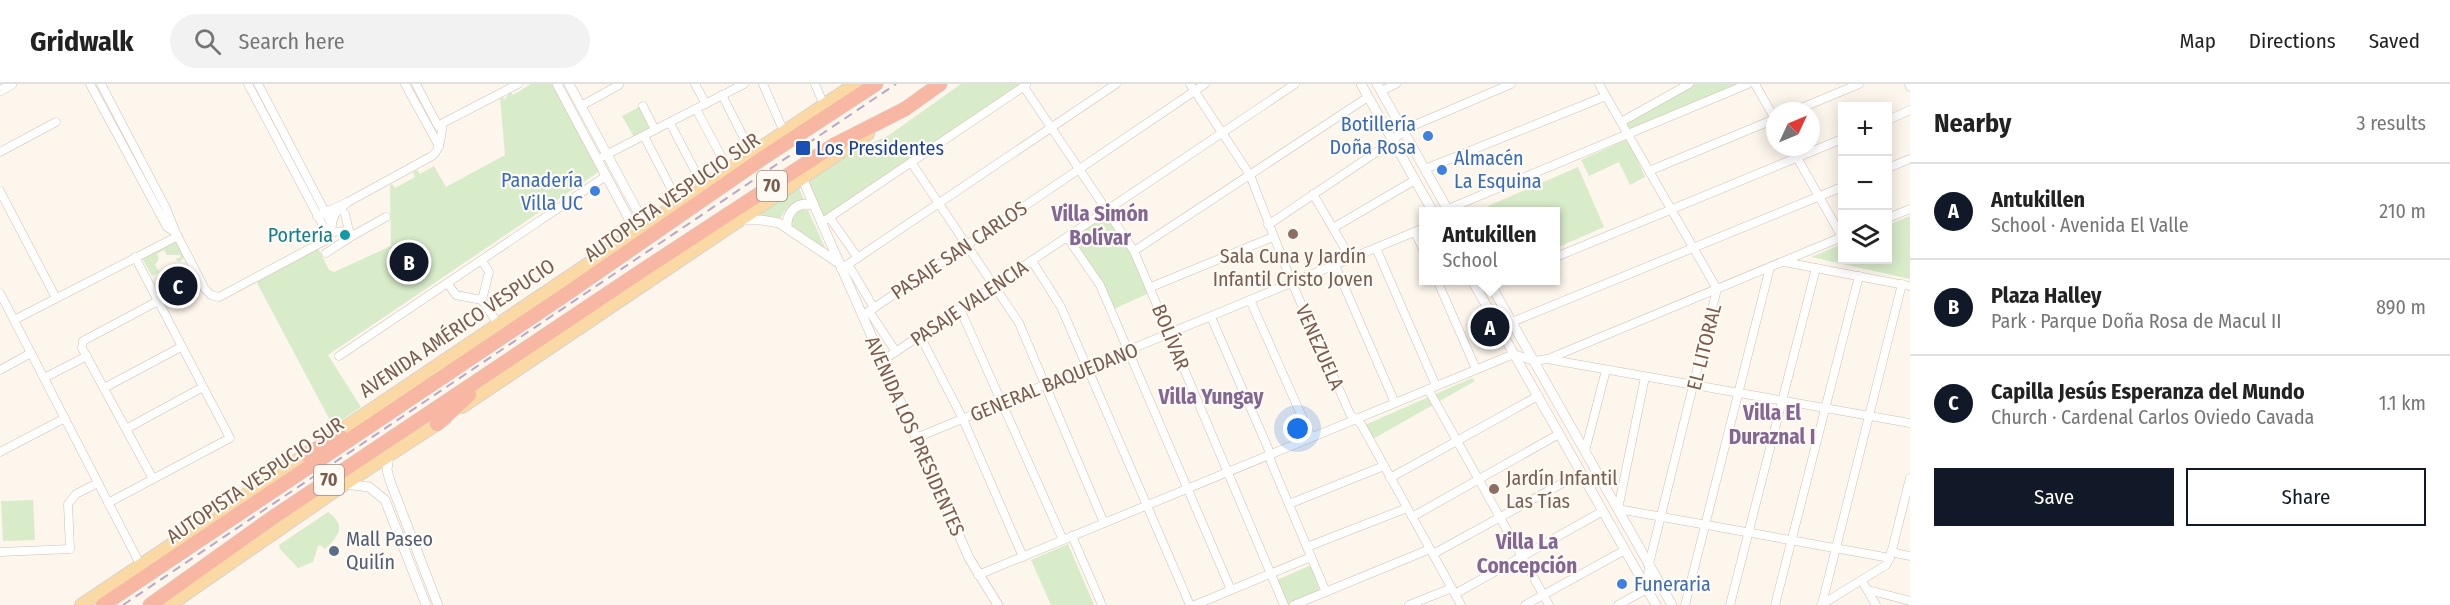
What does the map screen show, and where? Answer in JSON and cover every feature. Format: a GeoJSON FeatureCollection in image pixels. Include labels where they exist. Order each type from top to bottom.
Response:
{"type":"FeatureCollection","features":[{"type":"Feature","properties":{"kind":"highway","name":"AUTOPISTA VESPUCIO SUR"},"geometry":{"type":"LineString","coordinates":[[103,605],[876,84]]}},
{"type":"Feature","properties":{"kind":"highway","name":"70"},"geometry":{"type":"LineString","coordinates":[[905,109],[940,84]]}},
{"type":"Feature","properties":{"kind":"highway","name":"AUTOPISTA VESPUCIO SUR"},"geometry":{"type":"LineString","coordinates":[[150,605],[280,513],[834,145],[905,109]]}},
{"type":"Feature","properties":{"kind":"highway"},"geometry":{"type":"LineString","coordinates":[[437,424],[510,359]]}},
{"type":"Feature","properties":{"kind":"highway"},"geometry":{"type":"LineString","coordinates":[[305,454],[383,416]]}},
{"type":"Feature","properties":{"kind":"main road","name":"AVENIDA AMÉRICO VESPUCIO"},"geometry":{"type":"LineString","coordinates":[[81,605],[855,84]]}},
{"type":"Feature","properties":{"kind":"main road"},"geometry":{"type":"LineString","coordinates":[[170,605],[389,454],[584,326],[905,109]]}},
{"type":"Feature","properties":{"kind":"street"},"geometry":{"type":"LineString","coordinates":[[0,91],[12,84]]}},
{"type":"Feature","properties":{"kind":"street"},"geometry":{"type":"LineString","coordinates":[[90,84],[167,227],[177,235]]}},
{"type":"Feature","properties":{"kind":"street"},"geometry":{"type":"LineString","coordinates":[[101,84],[166,208],[177,235],[205,289],[211,295],[219,297],[330,232],[351,233]]}},
{"type":"Feature","properties":{"kind":"street"},"geometry":{"type":"LineString","coordinates":[[248,84],[330,232]]}},
{"type":"Feature","properties":{"kind":"street"},"geometry":{"type":"LineString","coordinates":[[258,84],[330,232]]}},
{"type":"Feature","properties":{"kind":"street"},"geometry":{"type":"LineString","coordinates":[[405,84],[439,146]]}},
{"type":"Feature","properties":{"kind":"street"},"geometry":{"type":"LineString","coordinates":[[322,214],[436,153],[439,146],[440,124],[416,84]]}},
{"type":"Feature","properties":{"kind":"street"},"geometry":{"type":"LineString","coordinates":[[430,131],[518,84]]}},
{"type":"Feature","properties":{"kind":"street"},"geometry":{"type":"LineString","coordinates":[[557,84],[606,176],[640,228]]}},
{"type":"Feature","properties":{"kind":"street"},"geometry":{"type":"LineString","coordinates":[[569,84],[607,155],[640,228]]}},
{"type":"Feature","properties":{"kind":"street"},"geometry":{"type":"LineString","coordinates":[[612,84],[620,84]]}},
{"type":"Feature","properties":{"kind":"street"},"geometry":{"type":"LineString","coordinates":[[580,106],[620,84]]}},
{"type":"Feature","properties":{"kind":"street"},"geometry":{"type":"LineString","coordinates":[[695,84],[706,104]]}},
{"type":"Feature","properties":{"kind":"street"},"geometry":{"type":"LineString","coordinates":[[597,160],[744,84]]}},
{"type":"Feature","properties":{"kind":"street"},"geometry":{"type":"LineString","coordinates":[[763,84],[784,132]]}},
{"type":"Feature","properties":{"kind":"street"},"geometry":{"type":"LineString","coordinates":[[814,84],[824,105]]}},
{"type":"Feature","properties":{"kind":"street"},"geometry":{"type":"LineString","coordinates":[[843,266],[1116,84]]}},
{"type":"Feature","properties":{"kind":"street","name":"PASAJE SAN CARLOS"},"geometry":{"type":"LineString","coordinates":[[868,312],[1079,169],[1192,87],[1205,84]]}},
{"type":"Feature","properties":{"kind":"street","name":"PASAJE VALENCIA"},"geometry":{"type":"LineString","coordinates":[[882,361],[1295,84]]}},
{"type":"Feature","properties":{"kind":"street"},"geometry":{"type":"LineString","coordinates":[[1361,84],[1430,207]]}},
{"type":"Feature","properties":{"kind":"street"},"geometry":{"type":"LineString","coordinates":[[1396,84],[1379,87],[1446,207]]}},
{"type":"Feature","properties":{"kind":"street"},"geometry":{"type":"LineString","coordinates":[[1268,225],[1393,141],[1403,130],[1511,84]]}},
{"type":"Feature","properties":{"kind":"street","name":"EL LITORAL"},"geometry":{"type":"LineString","coordinates":[[1599,84],[1717,289],[1649,564],[1647,589]]}},
{"type":"Feature","properties":{"kind":"street"},"geometry":{"type":"LineString","coordinates":[[1621,122],[1689,84]]}},
{"type":"Feature","properties":{"kind":"street"},"geometry":{"type":"LineString","coordinates":[[1455,207],[1748,84]]}},
{"type":"Feature","properties":{"kind":"street"},"geometry":{"type":"LineString","coordinates":[[1755,84],[1766,103]]}},
{"type":"Feature","properties":{"kind":"street"},"geometry":{"type":"LineString","coordinates":[[1816,102],[1859,84]]}},
{"type":"Feature","properties":{"kind":"street"},"geometry":{"type":"LineString","coordinates":[[858,258],[826,221],[1026,85]]}},
{"type":"Feature","properties":{"kind":"street","name":"BOLÍVAR"},"geometry":{"type":"LineString","coordinates":[[1026,85],[1051,128],[1134,251],[1284,605]]}},
{"type":"Feature","properties":{"kind":"street","name":"VENEZUELA"},"geometry":{"type":"LineString","coordinates":[[1192,87],[1250,175],[1292,283],[1350,414],[1360,424],[1461,605]]}},
{"type":"Feature","properties":{"kind":"street"},"geometry":{"type":"LineString","coordinates":[[722,95],[752,154]]}},
{"type":"Feature","properties":{"kind":"street"},"geometry":{"type":"LineString","coordinates":[[1425,170],[1606,96]]}},
{"type":"Feature","properties":{"kind":"street"},"geometry":{"type":"LineString","coordinates":[[1134,251],[1368,97]]}},
{"type":"Feature","properties":{"kind":"street"},"geometry":{"type":"LineString","coordinates":[[643,106],[655,130]]}},
{"type":"Feature","properties":{"kind":"street"},"geometry":{"type":"LineString","coordinates":[[696,109],[728,169]]}},
{"type":"Feature","properties":{"kind":"street"},"geometry":{"type":"LineString","coordinates":[[1892,118],[1910,110]]}},
{"type":"Feature","properties":{"kind":"street"},"geometry":{"type":"LineString","coordinates":[[0,152],[56,122]]}},
{"type":"Feature","properties":{"kind":"street"},"geometry":{"type":"LineString","coordinates":[[670,123],[703,186]]}},
{"type":"Feature","properties":{"kind":"street"},"geometry":{"type":"LineString","coordinates":[[1649,171],[1766,123]]}},
{"type":"Feature","properties":{"kind":"street"},"geometry":{"type":"LineString","coordinates":[[644,136],[678,202]]}},
{"type":"Feature","properties":{"kind":"street"},"geometry":{"type":"LineString","coordinates":[[1560,255],[1838,141]]}},
{"type":"Feature","properties":{"kind":"street"},"geometry":{"type":"LineString","coordinates":[[1797,158],[1838,230]]}},
{"type":"Feature","properties":{"kind":"street"},"geometry":{"type":"LineString","coordinates":[[1892,166],[1910,159]]}},
{"type":"Feature","properties":{"kind":"street"},"geometry":{"type":"LineString","coordinates":[[911,162],[1018,322],[1104,523]]}},
{"type":"Feature","properties":{"kind":"street"},"geometry":{"type":"LineString","coordinates":[[339,356],[606,176]]}},
{"type":"Feature","properties":{"kind":"street","name":"AVENIDA LOS PRESIDENTES"},"geometry":{"type":"LineString","coordinates":[[802,178],[813,205],[826,221],[843,266],[868,312],[882,361],[978,575],[998,605]]}},
{"type":"Feature","properties":{"kind":"street"},"geometry":{"type":"LineString","coordinates":[[1333,228],[1415,180]]}},
{"type":"Feature","properties":{"kind":"street"},"geometry":{"type":"LineString","coordinates":[[1512,322],[1838,189]]}},
{"type":"Feature","properties":{"kind":"street"},"geometry":{"type":"LineString","coordinates":[[0,191],[56,298]]}},
{"type":"Feature","properties":{"kind":"street"},"geometry":{"type":"LineString","coordinates":[[1313,195],[1350,259]]}},
{"type":"Feature","properties":{"kind":"street"},"geometry":{"type":"LineString","coordinates":[[330,232],[339,209],[348,202]]}},
{"type":"Feature","properties":{"kind":"street"},"geometry":{"type":"LineString","coordinates":[[787,228],[788,217],[795,207],[813,205]]}},
{"type":"Feature","properties":{"kind":"street"},"geometry":{"type":"LineString","coordinates":[[1892,216],[1910,209]]}},
{"type":"Feature","properties":{"kind":"street"},"geometry":{"type":"LineString","coordinates":[[345,214],[351,233]]}},
{"type":"Feature","properties":{"kind":"street"},"geometry":{"type":"LineString","coordinates":[[326,253],[351,233],[386,217]]}},
{"type":"Feature","properties":{"kind":"street"},"geometry":{"type":"LineString","coordinates":[[738,221],[772,221],[787,228],[843,266],[868,312],[896,352]]}},
{"type":"Feature","properties":{"kind":"street","name":"GENERAL BAQUEDANO"},"geometry":{"type":"LineString","coordinates":[[916,438],[1419,230]]}},
{"type":"Feature","properties":{"kind":"street"},"geometry":{"type":"LineString","coordinates":[[1415,232],[1419,240]]}},
{"type":"Feature","properties":{"kind":"street"},"geometry":{"type":"LineString","coordinates":[[14,320],[177,235]]}},
{"type":"Feature","properties":{"kind":"street"},"geometry":{"type":"LineString","coordinates":[[1067,237],[1100,285],[1231,590]]}},
{"type":"Feature","properties":{"kind":"street"},"geometry":{"type":"LineString","coordinates":[[1151,287],[1273,237]]}},
{"type":"Feature","properties":{"kind":"street"},"geometry":{"type":"LineString","coordinates":[[978,575],[1514,354],[1534,361],[1547,359],[1838,239]]}},
{"type":"Feature","properties":{"kind":"street"},"geometry":{"type":"LineString","coordinates":[[1376,248],[1432,388],[1457,441],[1549,605]]}},
{"type":"Feature","properties":{"kind":"street"},"geometry":{"type":"LineString","coordinates":[[108,502],[230,438],[135,257]]}},
{"type":"Feature","properties":{"kind":"street"},"geometry":{"type":"LineString","coordinates":[[482,261],[489,272],[482,300]]}},
{"type":"Feature","properties":{"kind":"street"},"geometry":{"type":"LineString","coordinates":[[1032,261],[1058,300],[1190,605]]}},
{"type":"Feature","properties":{"kind":"street"},"geometry":{"type":"LineString","coordinates":[[1782,262],[1906,285],[1869,416],[1821,605]]}},
{"type":"Feature","properties":{"kind":"street"},"geometry":{"type":"LineString","coordinates":[[1335,265],[1395,403]]}},
{"type":"Feature","properties":{"kind":"street"},"geometry":{"type":"LineString","coordinates":[[1685,605],[1770,267]]}},
{"type":"Feature","properties":{"kind":"street"},"geometry":{"type":"LineString","coordinates":[[1730,605],[1816,268]]}},
{"type":"Feature","properties":{"kind":"street"},"geometry":{"type":"LineString","coordinates":[[1775,605],[1859,276]]}},
{"type":"Feature","properties":{"kind":"street"},"geometry":{"type":"LineString","coordinates":[[447,284],[456,295],[482,300],[498,324]]}},
{"type":"Feature","properties":{"kind":"street"},"geometry":{"type":"LineString","coordinates":[[1439,285],[1476,369]]}},
{"type":"Feature","properties":{"kind":"street"},"geometry":{"type":"LineString","coordinates":[[1475,285],[1656,605]]}},
{"type":"Feature","properties":{"kind":"street"},"geometry":{"type":"LineString","coordinates":[[1494,285],[1512,322],[1672,605]]}},
{"type":"Feature","properties":{"kind":"street"},"geometry":{"type":"LineString","coordinates":[[0,293],[141,566]]}},
{"type":"Feature","properties":{"kind":"street"},"geometry":{"type":"LineString","coordinates":[[1250,300],[1311,437]]}},
{"type":"Feature","properties":{"kind":"street"},"geometry":{"type":"LineString","coordinates":[[153,479],[82,348],[83,341],[158,301]]}},
{"type":"Feature","properties":{"kind":"street"},"geometry":{"type":"LineString","coordinates":[[960,309],[1063,540]]}},
{"type":"Feature","properties":{"kind":"street"},"geometry":{"type":"LineString","coordinates":[[1210,317],[1326,592]]}},
{"type":"Feature","properties":{"kind":"street"},"geometry":{"type":"LineString","coordinates":[[920,336],[963,419],[1023,557]]}},
{"type":"Feature","properties":{"kind":"street"},"geometry":{"type":"LineString","coordinates":[[104,388],[181,347]]}},
{"type":"Feature","properties":{"kind":"street"},"geometry":{"type":"LineString","coordinates":[[0,369],[31,353]]}},
{"type":"Feature","properties":{"kind":"street"},"geometry":{"type":"LineString","coordinates":[[44,378],[87,356]]}},
{"type":"Feature","properties":{"kind":"street"},"geometry":{"type":"LineString","coordinates":[[1547,359],[1910,423]]}},
{"type":"Feature","properties":{"kind":"street"},"geometry":{"type":"LineString","coordinates":[[1585,451],[1606,370]]}},
{"type":"Feature","properties":{"kind":"street"},"geometry":{"type":"LineString","coordinates":[[1618,509],[1646,376]]}},
{"type":"Feature","properties":{"kind":"street"},"geometry":{"type":"LineString","coordinates":[[126,429],[203,387]]}},
{"type":"Feature","properties":{"kind":"street"},"geometry":{"type":"LineString","coordinates":[[1390,478],[1538,396]]}},
{"type":"Feature","properties":{"kind":"street"},"geometry":{"type":"LineString","coordinates":[[0,452],[65,418]]}},
{"type":"Feature","properties":{"kind":"street"},"geometry":{"type":"LineString","coordinates":[[1412,517],[1559,434]]}},
{"type":"Feature","properties":{"kind":"street"},"geometry":{"type":"LineString","coordinates":[[389,454],[388,475],[438,605]]}},
{"type":"Feature","properties":{"kind":"street"},"geometry":{"type":"LineString","coordinates":[[1289,504],[1384,466]]}},
{"type":"Feature","properties":{"kind":"street"},"geometry":{"type":"LineString","coordinates":[[1294,605],[1432,552],[1500,518],[1581,473]]}},
{"type":"Feature","properties":{"kind":"street"},"geometry":{"type":"LineString","coordinates":[[1821,605],[1882,568],[1890,555],[1906,510],[1910,478]]}},
{"type":"Feature","properties":{"kind":"street"},"geometry":{"type":"LineString","coordinates":[[0,552],[70,549],[68,504],[76,494],[98,483]]}},
{"type":"Feature","properties":{"kind":"street"},"geometry":{"type":"LineString","coordinates":[[345,484],[363,485],[373,489],[385,500],[426,605]]}},
{"type":"Feature","properties":{"kind":"street"},"geometry":{"type":"LineString","coordinates":[[1307,547],[1407,508]]}},
{"type":"Feature","properties":{"kind":"street"},"geometry":{"type":"LineString","coordinates":[[1414,604],[1454,591],[1618,509],[1836,547],[1910,556]]}},
{"type":"Feature","properties":{"kind":"street"},"geometry":{"type":"LineString","coordinates":[[391,515],[395,512],[403,512]]}},
{"type":"Feature","properties":{"kind":"street"},"geometry":{"type":"LineString","coordinates":[[1072,536],[1102,605]]}},
{"type":"Feature","properties":{"kind":"street"},"geometry":{"type":"LineString","coordinates":[[1525,605],[1624,550]]}},
{"type":"Feature","properties":{"kind":"street"},"geometry":{"type":"LineString","coordinates":[[1195,605],[1311,557]]}},
{"type":"Feature","properties":{"kind":"street"},"geometry":{"type":"LineString","coordinates":[[1862,581],[1876,605]]}},
{"type":"Feature","properties":{"kind":"street"},"geometry":{"type":"LineString","coordinates":[[420,591],[425,592],[431,586]]}},
{"type":"Feature","properties":{"kind":"street"},"geometry":{"type":"LineString","coordinates":[[1618,605],[1647,589]]}},
{"type":"Feature","properties":{"kind":"street"},"geometry":{"type":"LineString","coordinates":[[1868,590],[1910,601]]}},
{"type":"Feature","properties":{"kind":"green space"},"geometry":{"type":"Polygon","coordinates":[[[531,84],[553,84],[600,171],[328,355],[361,407],[333,426],[256,281],[318,248],[329,270],[334,272],[391,246],[390,185],[392,184],[395,188],[415,177],[413,172],[417,170],[420,174],[434,166],[446,187],[505,155],[500,97],[505,99],[510,92],[513,95],[531,84]]]}},
{"type":"Feature","properties":{"kind":"green space"},"geometry":{"type":"Polygon","coordinates":[[[961,84],[1023,84],[824,219],[809,182],[837,159],[889,135],[961,84]]]}},
{"type":"Feature","properties":{"kind":"green space"},"geometry":{"type":"Polygon","coordinates":[[[1695,84],[1740,84],[1630,131],[1626,124],[1695,84]]]}},
{"type":"Feature","properties":{"kind":"green space"},"geometry":{"type":"Polygon","coordinates":[[[639,107],[650,128],[634,137],[622,116],[639,107]]]}},
{"type":"Feature","properties":{"kind":"green space"},"geometry":{"type":"Polygon","coordinates":[[[1628,139],[1645,177],[1630,185],[1619,162],[1589,176],[1581,160],[1628,139]]]}},
{"type":"Feature","properties":{"kind":"green space"},"geometry":{"type":"Polygon","coordinates":[[[1578,167],[1604,227],[1560,246],[1560,207],[1488,206],[1578,167]]]}},
{"type":"Feature","properties":{"kind":"green space"},"geometry":{"type":"Polygon","coordinates":[[[798,185],[804,201],[789,207],[780,221],[750,218],[798,185]]]}},
{"type":"Feature","properties":{"kind":"green space"},"geometry":{"type":"Polygon","coordinates":[[[808,210],[827,252],[793,229],[791,222],[796,213],[808,210]]]}},
{"type":"Feature","properties":{"kind":"green space"},"geometry":{"type":"Polygon","coordinates":[[[1105,215],[1133,255],[1149,293],[1112,310],[1070,239],[1105,215]]]}},
{"type":"Feature","properties":{"kind":"green space"},"geometry":{"type":"Polygon","coordinates":[[[1910,216],[1910,279],[1842,264],[1892,264],[1892,223],[1910,216]]]}},
{"type":"Feature","properties":{"kind":"green space"},"geometry":{"type":"Polygon","coordinates":[[[176,240],[185,258],[178,262],[176,258],[180,258],[180,255],[167,255],[164,250],[157,254],[159,259],[155,265],[159,272],[152,276],[142,258],[176,240]]]}},
{"type":"Feature","properties":{"kind":"green space"},"geometry":{"type":"Polygon","coordinates":[[[1838,246],[1838,263],[1811,257],[1838,246]]]}},
{"type":"Feature","properties":{"kind":"green space"},"geometry":{"type":"Polygon","coordinates":[[[1472,378],[1475,381],[1373,439],[1365,425],[1472,378]]]}},
{"type":"Feature","properties":{"kind":"green space"},"geometry":{"type":"Polygon","coordinates":[[[33,500],[35,540],[3,541],[1,501],[33,500]]]}},
{"type":"Feature","properties":{"kind":"green space"},"geometry":{"type":"Polygon","coordinates":[[[328,512],[338,522],[337,535],[325,549],[318,546],[313,562],[298,568],[279,545],[328,512]]]}},
{"type":"Feature","properties":{"kind":"green space"},"geometry":{"type":"Polygon","coordinates":[[[1068,544],[1094,605],[1051,605],[1031,560],[1068,544]]]}},
{"type":"Feature","properties":{"kind":"green space"},"geometry":{"type":"Polygon","coordinates":[[[1311,565],[1320,591],[1288,605],[1277,580],[1311,565]]]}},
{"type":"Feature","properties":{"kind":"railway"},"geometry":{"type":"LineString","coordinates":[[123,605],[896,84]]}},
{"type":"Feature","properties":{"kind":"place","name":"Botillería Doña Rosa"},"geometry":{"type":"Point","coordinates":[1428,136]}},
{"type":"Feature","properties":{"kind":"place","name":"Los Presidentes"},"geometry":{"type":"Point","coordinates":[803,148]}},
{"type":"Feature","properties":{"kind":"place","name":"Almacén La Esquina"},"geometry":{"type":"Point","coordinates":[1442,170]}},
{"type":"Feature","properties":{"kind":"place","name":"Panadería Villa UC"},"geometry":{"type":"Point","coordinates":[595,191]}},
{"type":"Feature","properties":{"kind":"place","name":"Sala Cuna y Jardín Infantil Cristo Joven"},"geometry":{"type":"Point","coordinates":[1293,234]}},
{"type":"Feature","properties":{"kind":"place","name":"Portería"},"geometry":{"type":"Point","coordinates":[345,235]}},
{"type":"Feature","properties":{"kind":"place","name":"Plaza Halley"},"geometry":{"type":"Point","coordinates":[409,262]}},
{"type":"Feature","properties":{"kind":"place","name":"Capilla Jesús Esperanza del Mundo"},"geometry":{"type":"Point","coordinates":[178,286]}},
{"type":"Feature","properties":{"kind":"place","name":"Antukillen"},"geometry":{"type":"Point","coordinates":[1490,327]}},
{"type":"Feature","properties":{"kind":"place","name":"Jardín Infantil Las Tías"},"geometry":{"type":"Point","coordinates":[1494,489]}},
{"type":"Feature","properties":{"kind":"place","name":"Mall Paseo Quilín"},"geometry":{"type":"Point","coordinates":[334,551]}},
{"type":"Feature","properties":{"kind":"place","name":"Funeraria"},"geometry":{"type":"Point","coordinates":[1622,584]}},
{"type":"Feature","properties":{"kind":"district","name":"Villa Simón Bolívar"},"geometry":{"type":"Point","coordinates":[1100,226]}},
{"type":"Feature","properties":{"kind":"district","name":"Villa Yungay"},"geometry":{"type":"Point","coordinates":[1211,397]}},
{"type":"Feature","properties":{"kind":"district","name":"Villa El Duraznal I"},"geometry":{"type":"Point","coordinates":[1772,425]}},
{"type":"Feature","properties":{"kind":"district","name":"Villa La Concepción"},"geometry":{"type":"Point","coordinates":[1527,554]}}]}
